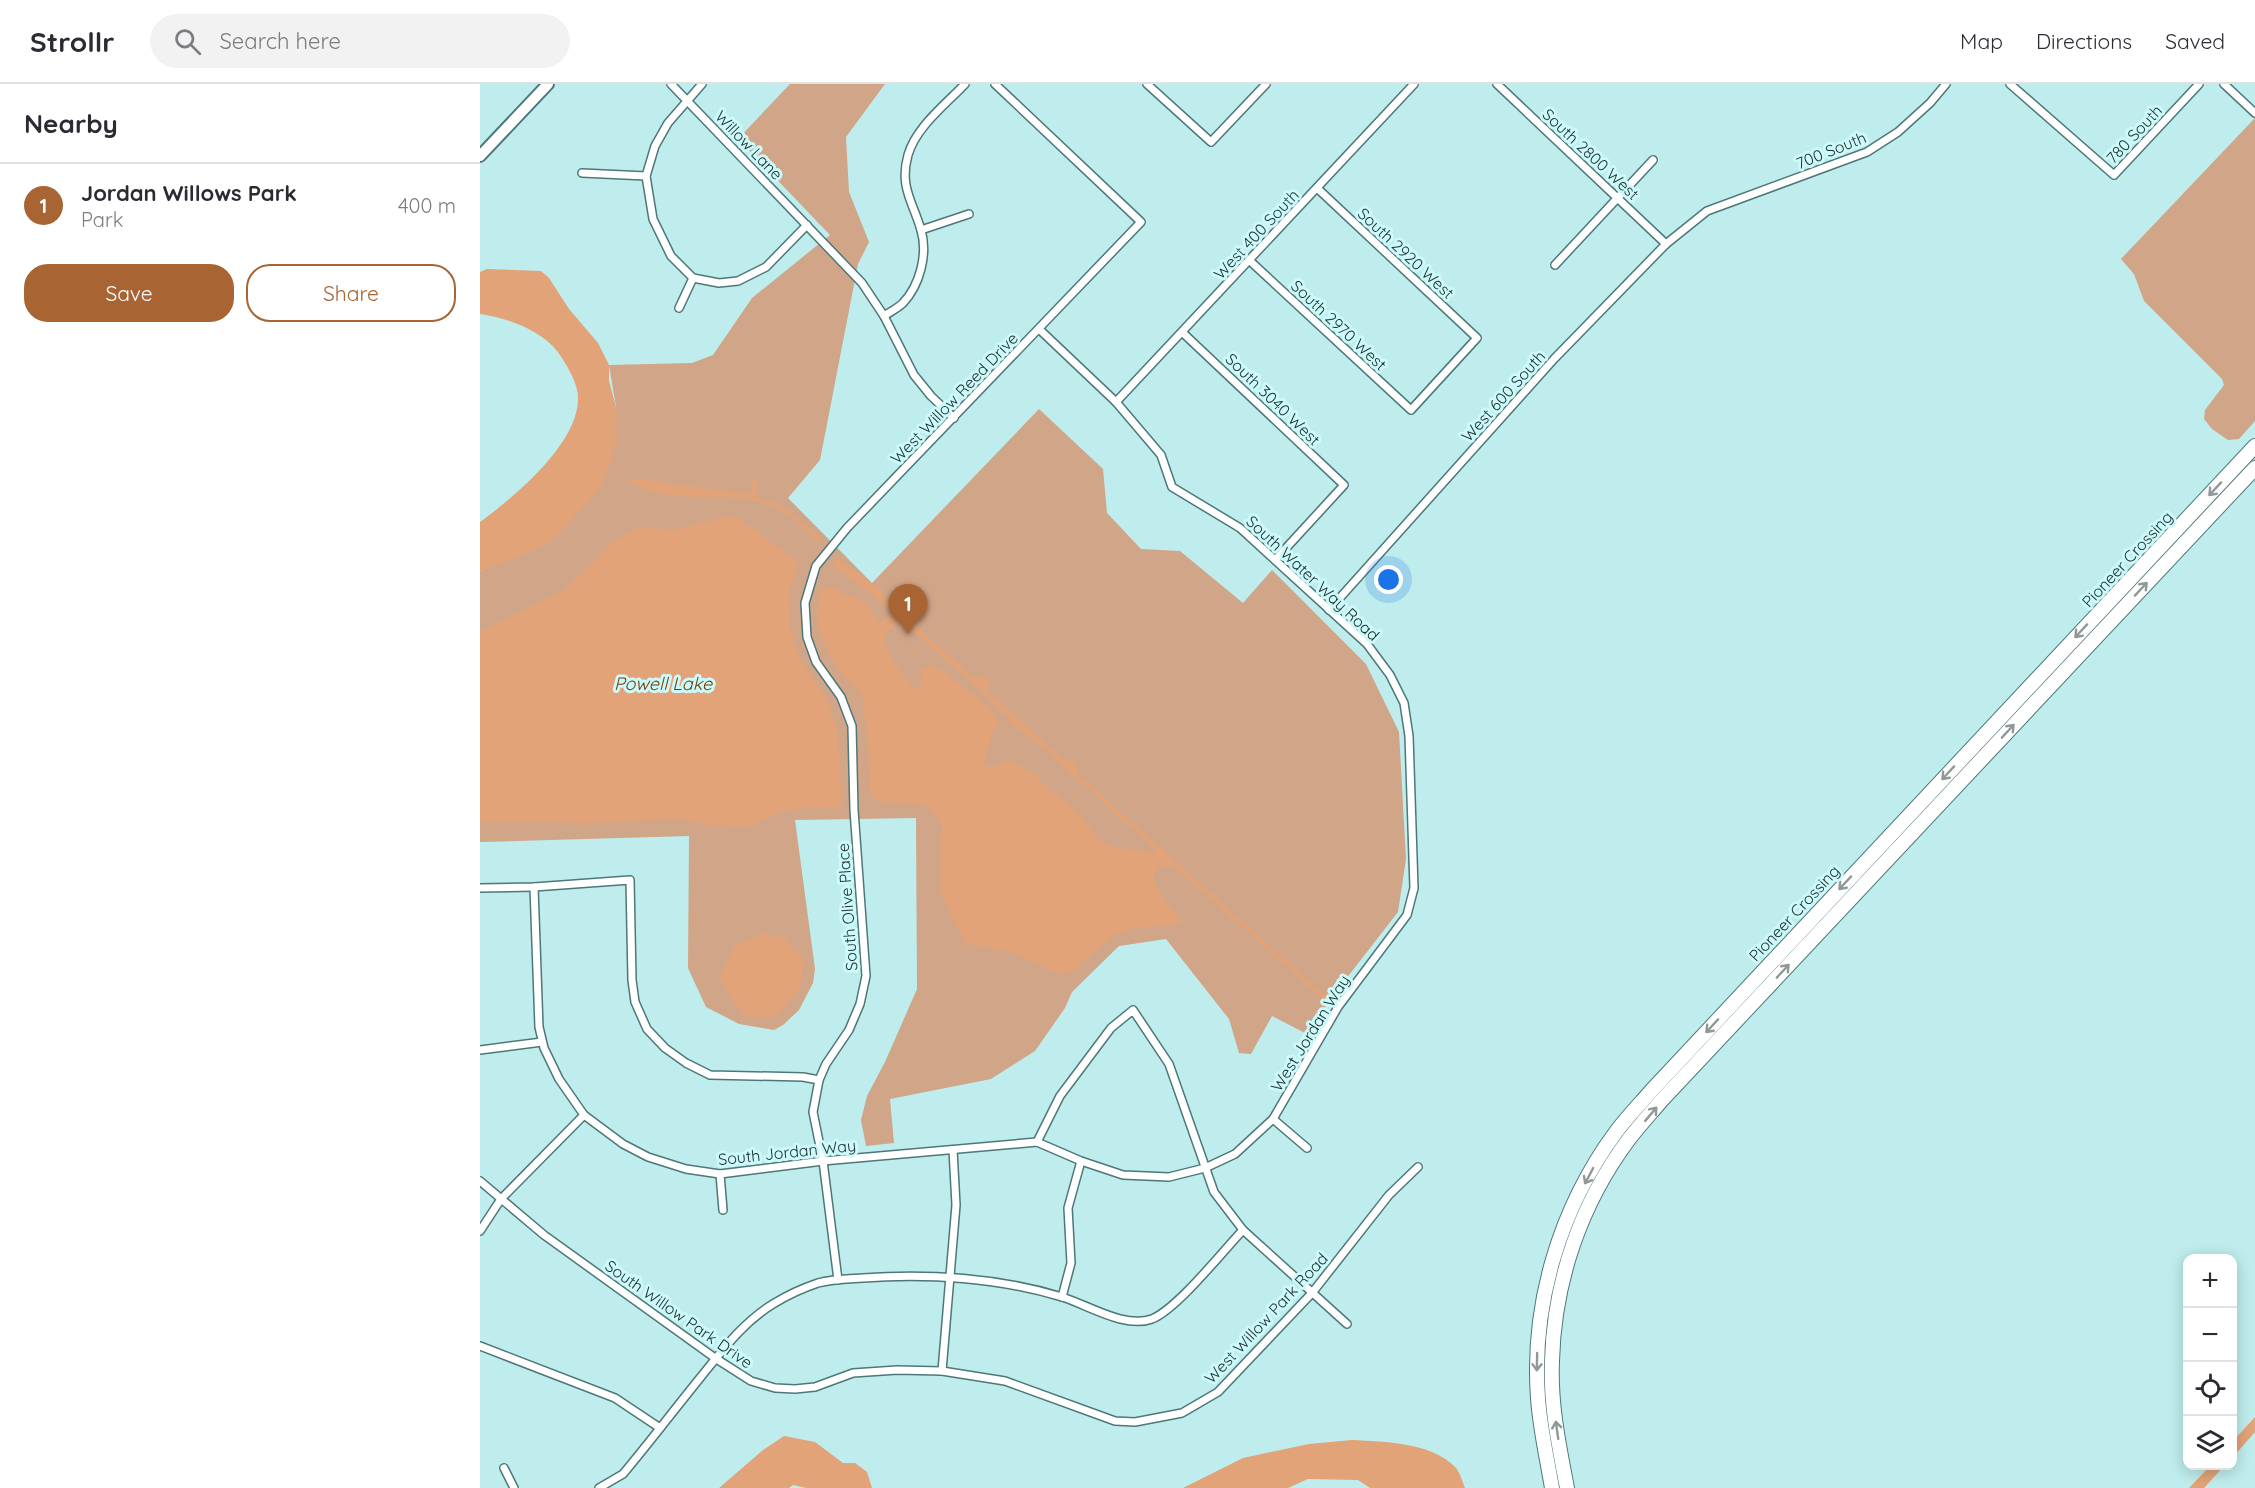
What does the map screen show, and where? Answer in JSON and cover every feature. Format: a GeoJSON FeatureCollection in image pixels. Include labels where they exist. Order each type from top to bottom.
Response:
{"type":"FeatureCollection","features":[{"type":"Feature","properties":{"kind":"highway","name":"Pioneer Crossing"},"geometry":{"type":"LineString","coordinates":[[1552,1488],[1538,1399],[1537,1361],[1543,1303],[1559,1239],[1595,1165],[1617,1131],[1652,1090],[2255,446]]}},
{"type":"Feature","properties":{"kind":"highway","name":"Pioneer Crossing"},"geometry":{"type":"LineString","coordinates":[[1567,1488],[1553,1399],[1551,1362],[1557,1307],[1562,1278],[1587,1208],[1623,1148],[1661,1101],[2255,468]]}},
{"type":"Feature","properties":{"kind":"main road"},"geometry":{"type":"LineString","coordinates":[[480,156],[548,84]]}},
{"type":"Feature","properties":{"kind":"street","name":"Willow Lane"},"geometry":{"type":"LineString","coordinates":[[671,84],[862,283],[884,316],[914,375],[931,396],[954,418]]}},
{"type":"Feature","properties":{"kind":"street"},"geometry":{"type":"LineString","coordinates":[[702,84],[668,123],[656,146],[646,176],[653,219],[671,256],[693,278],[719,283],[738,281],[766,267],[807,225]]}},
{"type":"Feature","properties":{"kind":"street"},"geometry":{"type":"LineString","coordinates":[[884,316],[903,302],[920,275],[923,255],[921,230],[905,184],[908,156],[916,135],[965,84]]}},
{"type":"Feature","properties":{"kind":"street","name":"West Willow Reed Drive"},"geometry":{"type":"LineString","coordinates":[[805,603],[816,566],[847,528],[1141,222],[994,84]]}},
{"type":"Feature","properties":{"kind":"street"},"geometry":{"type":"LineString","coordinates":[[1147,84],[1210,142],[1266,84]]}},
{"type":"Feature","properties":{"kind":"street","name":"West 400 South"},"geometry":{"type":"LineString","coordinates":[[1116,402],[1414,84]]}},
{"type":"Feature","properties":{"kind":"street","name":"South 2800 West"},"geometry":{"type":"LineString","coordinates":[[1497,84],[1666,244]]}},
{"type":"Feature","properties":{"kind":"street","name":"700 South"},"geometry":{"type":"LineString","coordinates":[[1707,211],[1867,152],[1898,132],[1930,103],[1946,84]]}},
{"type":"Feature","properties":{"kind":"street","name":"780 South"},"geometry":{"type":"LineString","coordinates":[[2010,84],[2114,175],[2199,84]]}},
{"type":"Feature","properties":{"kind":"street"},"geometry":{"type":"LineString","coordinates":[[2224,84],[2255,113]]}},
{"type":"Feature","properties":{"kind":"street"},"geometry":{"type":"LineString","coordinates":[[1555,265],[1653,160]]}},
{"type":"Feature","properties":{"kind":"street"},"geometry":{"type":"LineString","coordinates":[[582,173],[646,176]]}},
{"type":"Feature","properties":{"kind":"street","name":"South 2920 West"},"geometry":{"type":"LineString","coordinates":[[1317,188],[1477,338],[1411,410]]}},
{"type":"Feature","properties":{"kind":"street","name":"West 600 South"},"geometry":{"type":"LineString","coordinates":[[1329,609],[1554,359],[1666,244],[1707,211]]}},
{"type":"Feature","properties":{"kind":"street"},"geometry":{"type":"LineString","coordinates":[[921,230],[969,214]]}},
{"type":"Feature","properties":{"kind":"street","name":"South 2970 West"},"geometry":{"type":"LineString","coordinates":[[1249,260],[1411,410]]}},
{"type":"Feature","properties":{"kind":"street"},"geometry":{"type":"LineString","coordinates":[[679,308],[693,278]]}},
{"type":"Feature","properties":{"kind":"street","name":"South Water Way Road"},"geometry":{"type":"LineString","coordinates":[[1039,329],[1116,402],[1161,455],[1172,487],[1240,528],[1276,559],[1367,644],[1390,675],[1404,703],[1409,736],[1414,888]]}},
{"type":"Feature","properties":{"kind":"street","name":"South 3040 West"},"geometry":{"type":"LineString","coordinates":[[1183,333],[1344,486],[1276,559]]}},
{"type":"Feature","properties":{"kind":"street","name":"South Olive Place"},"geometry":{"type":"LineString","coordinates":[[805,603],[807,637],[816,662],[841,697],[852,726],[854,810],[866,976],[860,1004],[849,1030],[826,1064],[819,1080],[813,1112],[823,1161],[838,1280]]}},
{"type":"Feature","properties":{"kind":"street"},"geometry":{"type":"LineString","coordinates":[[480,888],[534,888],[630,880],[632,980],[635,1002],[647,1029],[665,1048],[686,1063],[710,1075],[803,1077],[819,1080]]}},
{"type":"Feature","properties":{"kind":"street","name":"South Jordan Way"},"geometry":{"type":"LineString","coordinates":[[534,888],[539,1027],[542,1042],[559,1079],[584,1115],[623,1144],[648,1157],[686,1169],[720,1174],[823,1161],[1037,1142],[1081,1161],[1123,1175],[1169,1177],[1205,1168],[1235,1154]]}},
{"type":"Feature","properties":{"kind":"street","name":"West Jordan Way"},"geometry":{"type":"LineString","coordinates":[[1235,1154],[1273,1119],[1338,1007],[1407,915],[1414,888]]}},
{"type":"Feature","properties":{"kind":"street"},"geometry":{"type":"LineString","coordinates":[[1037,1142],[1060,1096],[1111,1028],[1132,1010],[1168,1064],[1214,1192],[1243,1230],[1347,1324]]}},
{"type":"Feature","properties":{"kind":"street"},"geometry":{"type":"LineString","coordinates":[[480,1050],[542,1042]]}},
{"type":"Feature","properties":{"kind":"street"},"geometry":{"type":"LineString","coordinates":[[480,1231],[501,1199],[584,1115]]}},
{"type":"Feature","properties":{"kind":"street"},"geometry":{"type":"LineString","coordinates":[[1273,1119],[1307,1148]]}},
{"type":"Feature","properties":{"kind":"street"},"geometry":{"type":"LineString","coordinates":[[942,1371],[956,1205],[952,1150]]}},
{"type":"Feature","properties":{"kind":"street"},"geometry":{"type":"LineString","coordinates":[[1062,1297],[1071,1263],[1068,1208],[1081,1161]]}},
{"type":"Feature","properties":{"kind":"street","name":"West Willow Park Road"},"geometry":{"type":"LineString","coordinates":[[1134,1422],[1182,1413],[1218,1392],[1312,1293],[1389,1195],[1418,1167]]}},
{"type":"Feature","properties":{"kind":"street"},"geometry":{"type":"LineString","coordinates":[[720,1174],[723,1210]]}},
{"type":"Feature","properties":{"kind":"street","name":"South Willow Park Drive"},"geometry":{"type":"LineString","coordinates":[[480,1181],[544,1235],[751,1381],[775,1388],[795,1389],[815,1387],[853,1373],[897,1370],[942,1371],[1005,1381],[1115,1421],[1134,1422]]}},
{"type":"Feature","properties":{"kind":"street"},"geometry":{"type":"LineString","coordinates":[[599,1488],[623,1474],[740,1329],[773,1304],[818,1283],[898,1275],[1007,1284],[1062,1297],[1128,1321],[1142,1321],[1165,1311],[1243,1230]]}},
{"type":"Feature","properties":{"kind":"street"},"geometry":{"type":"LineString","coordinates":[[480,1346],[615,1398],[660,1428]]}},
{"type":"Feature","properties":{"kind":"street"},"geometry":{"type":"LineString","coordinates":[[504,1468],[514,1488]]}},
{"type":"Feature","properties":{"kind":"shaded area"},"geometry":{"type":"Polygon","coordinates":[[[790,84],[885,84],[846,137],[849,192],[869,242],[858,264],[820,460],[788,498],[872,583],[1039,409],[1103,469],[1107,513],[1141,549],[1180,551],[1243,603],[1272,570],[1366,664],[1399,732],[1406,859],[1398,912],[1328,1002],[1309,1035],[1272,1016],[1251,1054],[1239,1053],[1229,1019],[1166,939],[1119,946],[1072,992],[1065,1008],[1035,1051],[991,1079],[890,1099],[894,1143],[866,1146],[861,1120],[867,1096],[885,1062],[917,989],[916,818],[795,820],[815,969],[813,983],[799,1010],[774,1030],[739,1024],[706,1007],[688,968],[689,836],[480,842],[480,571],[497,564],[616,407],[609,365],[692,363],[713,355],[752,298],[830,235],[738,139],[790,84]]]}},
{"type":"Feature","properties":{"kind":"shaded area"},"geometry":{"type":"Polygon","coordinates":[[[2255,118],[2255,421],[2239,439],[2228,440],[2212,429],[2204,419],[2205,410],[2224,385],[2222,379],[2144,301],[2134,274],[2121,259],[2255,118]]]}},
{"type":"Feature","properties":{"kind":"water"},"geometry":{"type":"Polygon","coordinates":[[[487,269],[541,271],[549,278],[569,309],[598,343],[609,365],[609,381],[616,407],[617,440],[602,486],[552,541],[526,554],[480,571],[480,522],[525,485],[555,452],[567,435],[575,417],[578,400],[577,389],[570,372],[562,358],[547,341],[515,323],[480,314],[480,272],[487,269]]]}},
{"type":"Feature","properties":{"kind":"water"},"geometry":{"type":"Polygon","coordinates":[[[631,478],[750,494],[753,480],[756,480],[759,490],[755,497],[781,504],[821,539],[818,542],[791,517],[771,506],[736,498],[664,494],[640,488],[630,482],[631,478]]]}},
{"type":"Feature","properties":{"kind":"water","name":"Powell Lake"},"geometry":{"type":"Polygon","coordinates":[[[737,517],[798,562],[789,593],[790,626],[798,655],[828,702],[838,731],[842,807],[789,809],[750,826],[708,825],[681,819],[588,823],[480,821],[480,632],[562,591],[610,544],[637,527],[673,530],[721,518],[737,517]]]}},
{"type":"Feature","properties":{"kind":"water"},"geometry":{"type":"Polygon","coordinates":[[[837,559],[881,590],[884,597],[974,678],[984,676],[991,682],[986,689],[1065,761],[1074,760],[1077,764],[1077,773],[1320,991],[1330,994],[1331,998],[1324,1000],[1183,874],[1173,866],[1161,867],[1160,863],[1153,878],[1165,901],[1182,921],[1174,925],[1135,928],[1114,935],[1073,971],[1058,974],[1012,952],[966,944],[940,889],[941,823],[927,805],[886,803],[874,800],[870,788],[862,693],[839,670],[822,639],[817,615],[820,590],[835,588],[848,596],[856,597],[864,602],[879,623],[893,613],[832,564],[837,559]],[[900,620],[887,633],[885,643],[892,658],[916,689],[922,684],[921,669],[929,666],[939,668],[992,710],[999,722],[991,737],[984,763],[990,768],[1010,760],[1036,775],[1045,786],[1082,817],[1098,839],[1109,846],[1155,853],[1154,849],[1046,750],[1010,724],[1008,716],[1002,713],[979,689],[900,620]]]}},
{"type":"Feature","properties":{"kind":"water"},"geometry":{"type":"Polygon","coordinates":[[[762,934],[783,937],[805,961],[799,989],[777,1016],[745,1017],[719,979],[735,945],[762,934]]]}},
{"type":"Feature","properties":{"kind":"water"},"geometry":{"type":"Polygon","coordinates":[[[2255,1417],[2255,1432],[2237,1452],[2237,1437],[2255,1417]]]}},
{"type":"Feature","properties":{"kind":"water"},"geometry":{"type":"Polygon","coordinates":[[[784,1436],[815,1442],[843,1463],[855,1463],[867,1472],[872,1488],[806,1488],[793,1485],[789,1488],[719,1488],[763,1450],[784,1436]]]}},
{"type":"Feature","properties":{"kind":"water"},"geometry":{"type":"Polygon","coordinates":[[[1352,1440],[1407,1445],[1433,1453],[1455,1467],[1465,1488],[1370,1488],[1358,1480],[1308,1479],[1288,1488],[1183,1488],[1243,1458],[1309,1444],[1352,1440]]]}},
{"type":"Feature","properties":{"kind":"water"},"geometry":{"type":"Polygon","coordinates":[[[2206,1470],[2220,1470],[2204,1488],[2189,1488],[2206,1470]]]}},
{"type":"Feature","properties":{"kind":"waterway"},"geometry":{"type":"LineString","coordinates":[[608,458],[615,464]]}},
{"type":"Feature","properties":{"kind":"place","name":"Jordan Willows Park"},"geometry":{"type":"Point","coordinates":[908,634]}}]}
